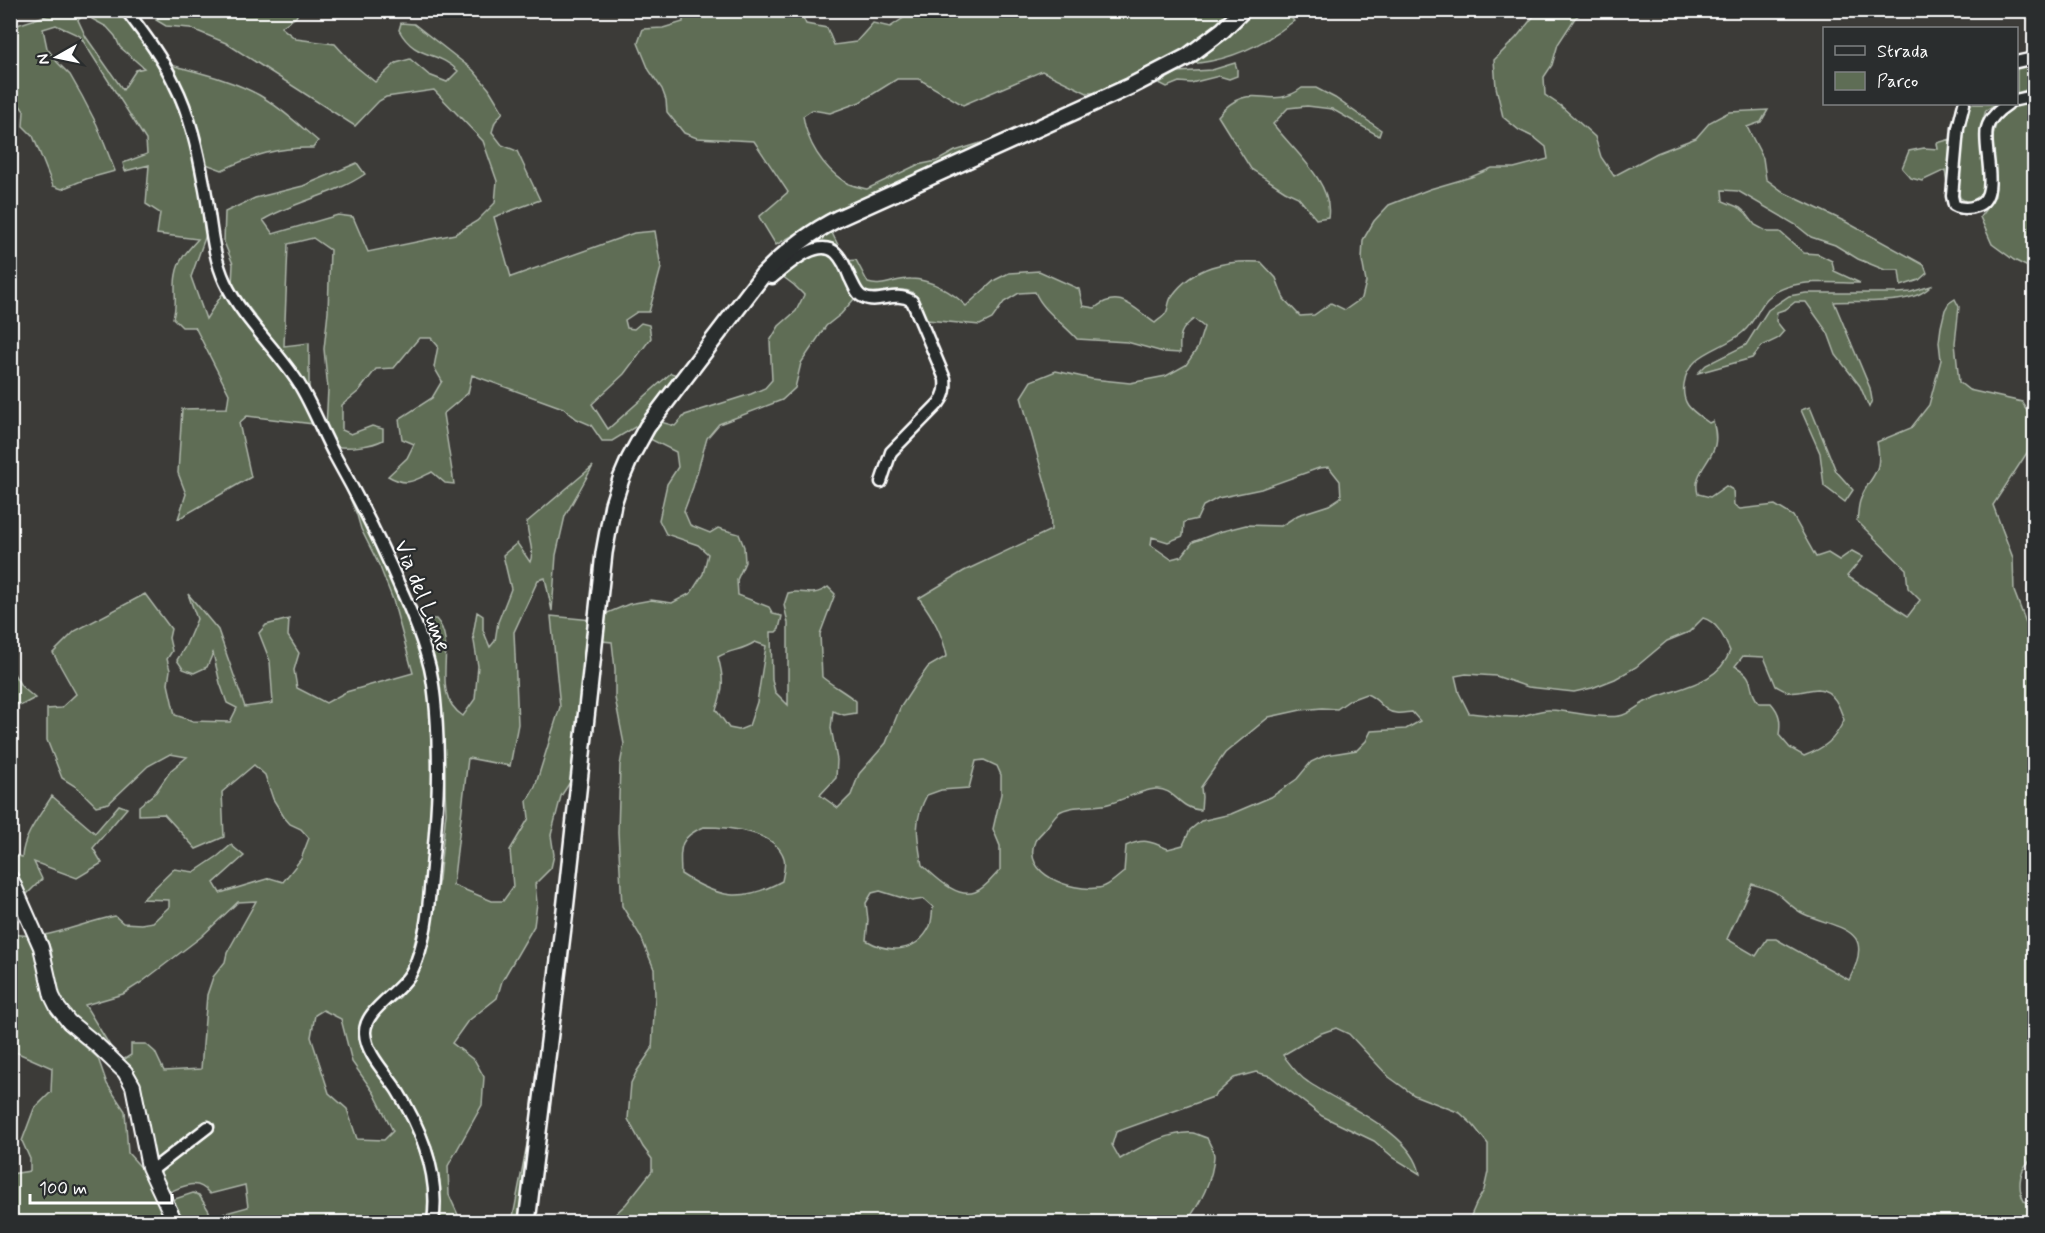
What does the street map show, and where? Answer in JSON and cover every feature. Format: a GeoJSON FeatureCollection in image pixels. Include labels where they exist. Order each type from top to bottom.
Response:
{"type":"FeatureCollection","features":[{"type":"Feature","properties":{"kind":"main road"},"geometry":{"type":"LineString","coordinates":[[527,1222],[564,919],[604,553],[613,504],[630,458],[647,427],[762,276],[793,247],[823,226],[1173,65],[1205,45],[1243,10]]}},
{"type":"Feature","properties":{"kind":"street","name":"Via del Lume"},"geometry":{"type":"LineString","coordinates":[[126,10],[154,48],[177,87],[198,151],[216,254],[224,280],[234,298],[297,381],[314,410],[327,441],[384,550],[416,622],[430,670],[434,690],[438,771],[437,812],[425,922],[417,960],[412,972],[407,980],[370,1016],[366,1023],[365,1033],[370,1051],[398,1092],[420,1135],[432,1169],[433,1222]]}},
{"type":"Feature","properties":{"kind":"street"},"geometry":{"type":"LineString","coordinates":[[2018,62],[2034,58]]}},
{"type":"Feature","properties":{"kind":"street"},"geometry":{"type":"LineString","coordinates":[[2018,100],[2034,96]]}},
{"type":"Feature","properties":{"kind":"street"},"geometry":{"type":"LineString","coordinates":[[1964,105],[1958,128],[1952,196],[1954,205],[1965,208],[1981,205],[1986,200],[1990,181],[1986,131],[1993,116],[2007,105]]}},
{"type":"Feature","properties":{"kind":"street"},"geometry":{"type":"LineString","coordinates":[[762,276],[772,278],[790,263],[821,248],[836,253],[858,293],[863,297],[870,299],[901,296],[912,301],[945,379],[946,388],[939,403],[891,452],[881,482]]}},
{"type":"Feature","properties":{"kind":"street"},"geometry":{"type":"LineString","coordinates":[[10,877],[41,946],[52,996],[58,1008],[69,1022],[125,1072],[133,1086],[151,1171],[175,1222]]}},
{"type":"Feature","properties":{"kind":"street"},"geometry":{"type":"LineString","coordinates":[[151,1171],[208,1127]]}},
{"type":"Feature","properties":{"kind":"green space"},"geometry":{"type":"Polygon","coordinates":[[[55,11],[121,11],[147,44],[175,94],[198,169],[207,232],[191,277],[206,319],[223,293],[283,372],[305,405],[314,424],[247,416],[239,423],[251,477],[178,519],[186,494],[178,473],[182,409],[227,408],[229,394],[195,327],[182,327],[173,318],[177,270],[184,256],[198,239],[157,234],[160,213],[146,204],[149,165],[125,171],[123,163],[147,154],[146,140],[80,36],[56,25],[43,29],[47,48],[70,75],[82,96],[97,125],[115,171],[62,189],[53,186],[33,136],[23,126],[24,111],[11,93],[11,27],[55,11]],[[88,12],[78,20],[86,37],[123,90],[136,70],[144,68],[120,47],[115,36],[107,27],[92,19],[88,12]]]}},
{"type":"Feature","properties":{"kind":"green space"},"geometry":{"type":"Polygon","coordinates":[[[161,11],[299,11],[296,17],[281,27],[296,39],[335,44],[354,65],[375,82],[396,63],[410,59],[429,75],[447,82],[458,71],[443,60],[419,51],[405,40],[399,30],[401,23],[414,24],[473,70],[489,89],[503,112],[495,122],[492,132],[502,145],[517,151],[540,200],[494,217],[511,277],[634,233],[655,231],[661,268],[649,312],[637,312],[625,320],[627,328],[634,329],[641,323],[649,325],[651,338],[624,374],[592,404],[608,429],[671,373],[677,375],[645,421],[612,441],[602,441],[591,425],[577,419],[563,408],[472,375],[468,393],[443,414],[454,484],[445,483],[432,472],[410,482],[400,481],[388,476],[407,458],[414,444],[402,439],[399,419],[432,398],[442,381],[434,367],[438,346],[431,338],[419,338],[394,368],[376,369],[359,391],[342,405],[342,430],[351,434],[372,426],[383,429],[383,440],[360,446],[335,446],[326,429],[328,389],[324,349],[330,250],[313,238],[288,244],[284,346],[309,343],[309,388],[232,285],[233,264],[224,242],[225,212],[255,198],[303,186],[357,163],[365,174],[328,193],[275,213],[263,220],[273,234],[338,215],[353,217],[368,252],[455,234],[477,221],[495,203],[497,181],[483,141],[434,90],[386,97],[379,101],[355,126],[226,43],[190,28],[166,26],[156,20],[161,11]]]}},
{"type":"Feature","properties":{"kind":"green space"},"geometry":{"type":"Polygon","coordinates":[[[680,11],[800,11],[806,24],[827,28],[834,45],[856,42],[873,23],[890,27],[914,11],[1234,11],[1179,57],[1103,93],[1087,93],[1042,71],[963,105],[919,79],[897,79],[860,102],[830,113],[812,110],[803,116],[808,135],[817,153],[829,169],[845,182],[867,189],[917,165],[937,161],[955,151],[984,142],[1065,109],[815,223],[776,245],[759,217],[788,192],[754,141],[697,138],[684,133],[667,112],[662,89],[649,70],[638,43],[643,29],[663,28],[683,22],[683,13],[680,11]]]}},
{"type":"Feature","properties":{"kind":"green space"},"geometry":{"type":"Polygon","coordinates":[[[1255,11],[1286,11],[1294,21],[1270,38],[1244,51],[1216,60],[1187,64],[1207,51],[1255,11]]]}},
{"type":"Feature","properties":{"kind":"green space"},"geometry":{"type":"Polygon","coordinates":[[[1538,11],[1584,11],[1575,18],[1558,44],[1552,65],[1544,77],[1545,95],[1561,106],[1595,137],[1601,157],[1614,176],[1657,153],[1696,138],[1710,122],[1729,112],[1768,110],[1761,122],[1747,127],[1763,158],[1766,179],[1785,193],[1846,222],[1924,265],[1927,273],[1919,280],[1901,286],[1899,270],[1885,270],[1858,259],[1835,245],[1811,237],[1796,225],[1738,191],[1722,190],[1723,201],[1740,208],[1755,225],[1768,232],[1780,232],[1804,253],[1818,254],[1832,261],[1834,271],[1860,283],[1804,283],[1777,291],[1765,301],[1743,332],[1699,358],[1692,365],[1684,384],[1684,398],[1693,411],[1709,423],[1713,421],[1716,436],[1713,451],[1698,480],[1698,494],[1710,497],[1726,486],[1733,490],[1734,505],[1740,509],[1775,505],[1793,516],[1816,557],[1828,553],[1839,560],[1852,551],[1863,557],[1847,576],[1908,616],[1920,600],[1908,588],[1906,569],[1857,521],[1858,508],[1877,469],[1879,453],[1877,442],[1911,428],[1929,405],[1941,360],[1939,342],[1941,327],[1949,303],[1955,299],[1959,307],[1955,343],[1959,382],[1969,390],[2022,402],[2034,422],[2034,442],[1993,505],[2013,558],[2014,591],[2028,628],[2031,661],[2034,669],[2034,1159],[2022,1171],[2020,1189],[2024,1201],[2034,1204],[2034,1222],[1462,1222],[1470,1218],[1484,1190],[1488,1172],[1488,1144],[1460,1113],[1414,1095],[1389,1077],[1349,1034],[1336,1028],[1319,1034],[1283,1055],[1304,1079],[1390,1132],[1404,1145],[1414,1159],[1420,1174],[1394,1158],[1374,1141],[1322,1116],[1270,1076],[1256,1072],[1234,1078],[1213,1097],[1116,1132],[1112,1145],[1120,1159],[1165,1137],[1193,1133],[1207,1138],[1214,1154],[1211,1174],[1201,1200],[1186,1222],[607,1222],[626,1204],[652,1171],[652,1159],[628,1119],[631,1083],[652,1049],[655,997],[654,969],[641,937],[622,906],[618,832],[620,765],[624,744],[615,698],[612,642],[602,641],[605,614],[629,604],[651,600],[672,603],[691,593],[703,574],[708,554],[698,545],[666,534],[659,520],[667,484],[678,467],[676,452],[650,439],[661,422],[675,426],[685,415],[765,388],[772,380],[770,341],[779,326],[796,311],[804,295],[782,276],[799,261],[813,255],[821,254],[835,258],[855,298],[826,326],[801,363],[795,388],[782,400],[719,424],[707,438],[684,511],[690,525],[710,533],[718,528],[739,534],[744,547],[745,562],[737,580],[738,595],[769,607],[773,614],[782,616],[779,629],[771,632],[772,680],[775,692],[788,705],[788,623],[784,605],[788,593],[812,593],[828,587],[835,594],[820,634],[822,677],[856,701],[856,713],[844,715],[833,711],[831,728],[837,760],[836,778],[820,795],[838,808],[851,795],[859,774],[886,743],[900,708],[915,685],[928,667],[947,656],[936,625],[919,598],[964,571],[1051,530],[1050,500],[1021,397],[1031,381],[1056,371],[1092,379],[1130,383],[1166,376],[1186,365],[1197,349],[1204,327],[1194,319],[1183,329],[1180,337],[1180,353],[1163,352],[1127,342],[1077,339],[1048,311],[1035,292],[1019,293],[1004,302],[992,319],[980,325],[927,320],[912,292],[901,290],[865,293],[839,251],[802,251],[805,247],[831,231],[846,261],[856,260],[868,283],[879,284],[905,279],[926,281],[955,296],[966,306],[995,280],[1009,273],[1039,271],[1079,289],[1083,306],[1095,308],[1104,302],[1119,300],[1155,323],[1166,313],[1172,296],[1190,278],[1200,272],[1235,262],[1261,262],[1276,278],[1284,299],[1300,316],[1314,315],[1331,303],[1345,310],[1362,298],[1366,282],[1362,260],[1363,240],[1374,221],[1389,205],[1492,168],[1514,168],[1548,159],[1546,147],[1503,117],[1496,87],[1494,60],[1538,11]],[[1329,467],[1319,468],[1261,489],[1218,498],[1203,506],[1197,519],[1184,522],[1183,536],[1168,542],[1152,537],[1151,545],[1171,559],[1182,556],[1193,542],[1219,532],[1246,525],[1281,526],[1298,515],[1329,505],[1341,497],[1340,481],[1329,467]],[[1703,618],[1689,632],[1667,641],[1636,667],[1615,679],[1574,692],[1528,687],[1496,676],[1466,674],[1455,676],[1459,693],[1469,713],[1515,717],[1550,710],[1619,716],[1658,696],[1706,679],[1724,663],[1730,651],[1717,627],[1703,618]],[[755,642],[718,657],[722,684],[716,710],[729,728],[739,730],[749,726],[757,702],[766,646],[755,642]],[[1743,656],[1735,666],[1747,675],[1759,703],[1771,703],[1776,710],[1780,721],[1779,735],[1790,748],[1804,756],[1824,746],[1837,733],[1844,720],[1836,700],[1824,690],[1789,692],[1776,686],[1764,657],[1743,656]],[[1366,694],[1350,700],[1337,709],[1301,710],[1269,717],[1225,753],[1201,787],[1201,810],[1193,809],[1168,792],[1156,789],[1108,804],[1063,810],[1055,816],[1035,841],[1033,853],[1035,863],[1051,878],[1075,887],[1104,886],[1124,872],[1126,846],[1142,841],[1152,842],[1168,849],[1183,845],[1190,830],[1201,821],[1231,814],[1271,797],[1297,779],[1311,762],[1326,755],[1357,750],[1366,741],[1371,731],[1406,729],[1420,721],[1412,712],[1398,713],[1387,710],[1366,694]],[[984,760],[976,761],[969,788],[941,790],[927,795],[917,829],[922,865],[946,885],[968,893],[982,888],[1000,870],[1000,846],[993,829],[1001,794],[1001,775],[997,766],[984,760]],[[704,827],[689,835],[682,844],[681,874],[694,882],[719,893],[742,895],[755,893],[782,881],[784,858],[779,849],[761,836],[725,828],[704,827]],[[1752,884],[1727,939],[1756,956],[1767,939],[1776,939],[1849,980],[1857,963],[1859,950],[1857,940],[1850,933],[1804,914],[1775,892],[1752,884]],[[880,891],[872,893],[866,903],[868,920],[866,940],[884,948],[902,948],[918,942],[924,935],[930,926],[933,907],[924,899],[912,901],[880,891]]]}},
{"type":"Feature","properties":{"kind":"green space"},"geometry":{"type":"Polygon","coordinates":[[[1235,63],[1237,76],[1229,79],[1219,76],[1191,83],[1179,82],[1167,87],[1159,83],[1178,72],[1212,70],[1235,63]]]}},
{"type":"Feature","properties":{"kind":"green space"},"geometry":{"type":"Polygon","coordinates":[[[171,65],[227,81],[259,95],[318,141],[313,148],[266,153],[222,170],[206,164],[190,105],[171,65]]]}},
{"type":"Feature","properties":{"kind":"green space"},"geometry":{"type":"Polygon","coordinates":[[[2034,65],[2034,83],[2029,89],[2018,93],[2018,69],[2034,65]]]}},
{"type":"Feature","properties":{"kind":"green space"},"geometry":{"type":"Polygon","coordinates":[[[1302,88],[1316,88],[1335,98],[1381,130],[1379,136],[1332,109],[1307,106],[1288,108],[1273,124],[1310,167],[1325,192],[1328,217],[1316,219],[1298,197],[1251,169],[1218,116],[1229,105],[1240,99],[1279,97],[1290,95],[1302,88]]]}},
{"type":"Feature","properties":{"kind":"green space"},"geometry":{"type":"Polygon","coordinates":[[[2034,102],[2034,144],[2031,146],[2028,171],[2034,181],[2034,270],[2014,260],[1992,244],[1980,217],[1995,196],[1992,145],[1998,121],[2005,112],[2016,106],[2034,102]]]}},
{"type":"Feature","properties":{"kind":"green space"},"geometry":{"type":"Polygon","coordinates":[[[1969,105],[1994,105],[1986,110],[1980,129],[1984,190],[1976,201],[1967,202],[1960,198],[1958,176],[1969,105]]]}},
{"type":"Feature","properties":{"kind":"green space"},"geometry":{"type":"Polygon","coordinates":[[[1951,139],[1948,191],[1945,170],[1922,181],[1911,178],[1902,168],[1909,151],[1924,148],[1938,149],[1937,143],[1951,139]]]}},
{"type":"Feature","properties":{"kind":"green space"},"geometry":{"type":"Polygon","coordinates":[[[1931,286],[1922,293],[1899,300],[1834,302],[1870,388],[1872,400],[1869,407],[1860,386],[1836,355],[1828,333],[1806,302],[1795,302],[1777,312],[1776,321],[1784,331],[1777,339],[1762,346],[1752,358],[1698,373],[1706,365],[1746,345],[1768,310],[1789,296],[1806,293],[1898,293],[1931,286]]]}},
{"type":"Feature","properties":{"kind":"green space"},"geometry":{"type":"Polygon","coordinates":[[[1810,407],[1836,471],[1853,490],[1845,502],[1824,486],[1820,453],[1801,410],[1810,407]]]}},
{"type":"Feature","properties":{"kind":"green space"},"geometry":{"type":"Polygon","coordinates":[[[593,466],[565,516],[556,555],[552,611],[545,578],[538,580],[514,632],[518,724],[510,766],[468,758],[453,885],[492,901],[503,901],[513,887],[510,850],[529,818],[527,801],[535,787],[560,707],[551,616],[592,620],[576,773],[561,796],[551,835],[554,855],[551,868],[535,884],[537,903],[534,926],[502,981],[497,998],[467,1022],[452,1043],[475,1061],[484,1077],[482,1105],[448,1166],[449,1195],[459,1217],[457,1222],[441,1222],[440,1181],[432,1146],[419,1116],[391,1070],[378,1055],[370,1035],[376,1016],[400,997],[412,983],[422,962],[439,879],[446,812],[441,703],[421,619],[436,619],[443,630],[447,694],[452,706],[463,716],[475,699],[478,666],[473,635],[477,612],[483,616],[483,630],[490,647],[495,641],[498,622],[511,589],[503,555],[517,543],[530,562],[532,553],[527,522],[593,466]]]}},
{"type":"Feature","properties":{"kind":"green space"},"geometry":{"type":"Polygon","coordinates":[[[339,472],[391,573],[418,642],[430,695],[434,779],[421,917],[410,961],[395,985],[366,1014],[362,1025],[368,1056],[406,1117],[424,1163],[428,1184],[427,1222],[223,1222],[222,1214],[248,1207],[245,1185],[210,1194],[196,1185],[169,1192],[155,1163],[140,1082],[123,1060],[131,1055],[131,1044],[146,1044],[155,1052],[164,1071],[201,1069],[207,995],[213,977],[225,962],[227,953],[256,901],[238,902],[201,937],[123,994],[85,1005],[110,1046],[77,1020],[63,1004],[56,991],[51,950],[45,935],[115,916],[123,923],[153,922],[169,907],[169,900],[143,899],[174,869],[194,872],[231,845],[244,856],[214,883],[220,893],[270,878],[283,882],[301,859],[309,838],[284,817],[273,799],[265,775],[254,765],[222,792],[224,837],[196,849],[164,814],[139,815],[139,806],[156,792],[171,770],[187,757],[170,754],[148,766],[109,803],[96,806],[78,788],[62,778],[47,740],[47,709],[61,708],[76,694],[53,653],[75,631],[145,594],[171,629],[169,638],[172,651],[167,659],[170,670],[168,684],[175,715],[193,721],[230,722],[237,708],[227,703],[213,653],[207,667],[194,673],[183,669],[177,660],[197,619],[188,594],[218,630],[245,707],[273,703],[270,661],[259,633],[266,625],[289,619],[288,636],[299,653],[294,670],[297,688],[326,703],[346,692],[413,673],[393,600],[339,472]],[[323,1010],[315,1015],[311,1037],[329,1093],[347,1109],[357,1139],[384,1140],[393,1131],[374,1093],[352,1062],[341,1019],[323,1010]]]}},
{"type":"Feature","properties":{"kind":"green space"},"geometry":{"type":"Polygon","coordinates":[[[11,669],[21,686],[35,698],[22,705],[11,702],[11,669]]]}},
{"type":"Feature","properties":{"kind":"green space"},"geometry":{"type":"Polygon","coordinates":[[[52,796],[95,833],[119,805],[127,808],[93,848],[102,863],[77,878],[34,862],[42,879],[25,896],[10,854],[22,857],[29,833],[52,796]]]}},
{"type":"Feature","properties":{"kind":"green space"},"geometry":{"type":"Polygon","coordinates":[[[10,934],[32,936],[47,1000],[64,1028],[98,1058],[107,1084],[125,1111],[128,1153],[145,1172],[167,1222],[11,1222],[11,1174],[30,1171],[30,1159],[22,1141],[34,1109],[51,1092],[52,1068],[11,1050],[10,934]]]}},
{"type":"Feature","properties":{"kind":"green space"},"geometry":{"type":"Polygon","coordinates":[[[539,1082],[523,1222],[512,1222],[539,1082]]]}},
{"type":"Feature","properties":{"kind":"green space"},"geometry":{"type":"Polygon","coordinates":[[[193,1193],[199,1195],[209,1211],[210,1222],[180,1222],[172,1200],[193,1193]]]}}]}
